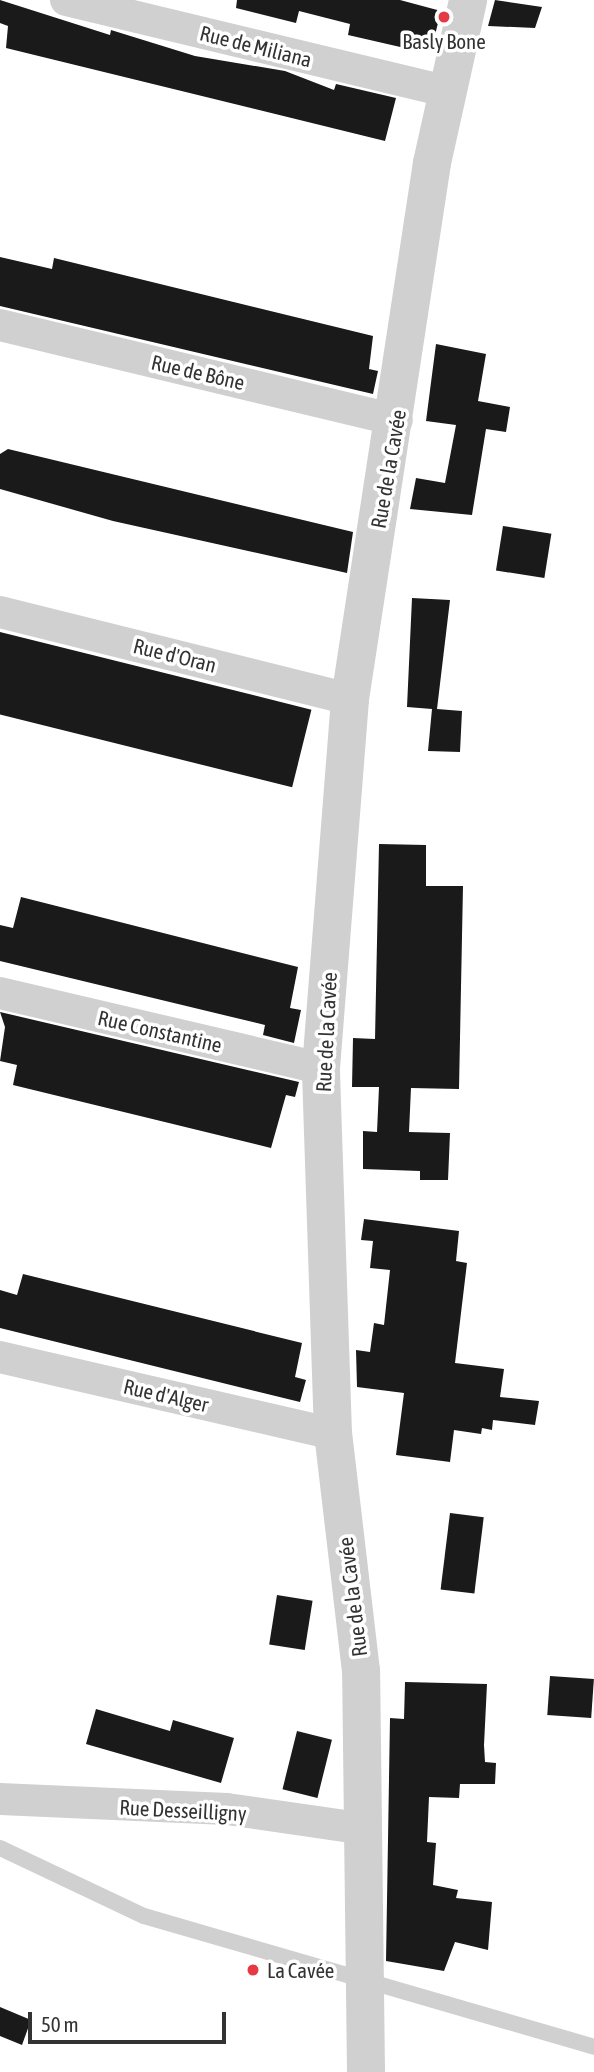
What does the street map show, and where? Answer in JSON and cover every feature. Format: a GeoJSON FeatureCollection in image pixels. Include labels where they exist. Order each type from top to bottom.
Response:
{"type":"FeatureCollection","features":[{"type":"Feature","properties":{"kind":"street","name":"Rue de Miliana"},"geometry":{"type":"LineString","coordinates":[[66,0],[445,92]]}},
{"type":"Feature","properties":{"kind":"street","name":"Rue de la Cavée"},"geometry":{"type":"LineString","coordinates":[[366,2072],[361,1671],[333,1434],[321,1068],[350,699],[397,420],[445,92],[468,0]]}},
{"type":"Feature","properties":{"kind":"street","name":"Rue de Bône"},"geometry":{"type":"LineString","coordinates":[[0,325],[397,420]]}},
{"type":"Feature","properties":{"kind":"street","name":"Rue d'Oran"},"geometry":{"type":"LineString","coordinates":[[0,612],[350,699]]}},
{"type":"Feature","properties":{"kind":"street","name":"Rue Constantine"},"geometry":{"type":"LineString","coordinates":[[0,993],[321,1068]]}},
{"type":"Feature","properties":{"kind":"street","name":"Rue d'Alger"},"geometry":{"type":"LineString","coordinates":[[0,1357],[333,1434]]}},
{"type":"Feature","properties":{"kind":"street","name":"Rue Desseilligny"},"geometry":{"type":"LineString","coordinates":[[0,1799],[227,1809],[365,1829]]}},
{"type":"Feature","properties":{"kind":"lane"},"geometry":{"type":"LineString","coordinates":[[0,1847],[144,1916],[594,2047]]}},
{"type":"Feature","properties":{"kind":"building"},"geometry":{"type":"Polygon","coordinates":[[[0,0],[110,35],[111,30],[195,56],[285,71],[334,90],[336,84],[396,98],[385,141],[6,48],[8,26],[0,23],[0,0]]]}},
{"type":"Feature","properties":{"kind":"building"},"geometry":{"type":"Polygon","coordinates":[[[237,0],[400,0],[441,11],[432,47],[411,40],[409,49],[348,35],[350,24],[299,11],[296,23],[236,8],[237,0]]]}},
{"type":"Feature","properties":{"kind":"building"},"geometry":{"type":"Polygon","coordinates":[[[495,0],[542,7],[535,28],[488,26],[495,0]]]}},
{"type":"Feature","properties":{"kind":"building"},"geometry":{"type":"Polygon","coordinates":[[[0,257],[52,269],[54,258],[373,336],[369,369],[378,371],[373,394],[0,306],[0,257]]]}},
{"type":"Feature","properties":{"kind":"building"},"geometry":{"type":"Polygon","coordinates":[[[436,344],[486,354],[478,401],[510,407],[506,432],[486,429],[472,515],[410,509],[416,478],[445,483],[456,425],[426,421],[436,344]]]}},
{"type":"Feature","properties":{"kind":"building"},"geometry":{"type":"Polygon","coordinates":[[[8,449],[353,532],[347,573],[113,521],[0,489],[0,454],[8,449]]]}},
{"type":"Feature","properties":{"kind":"building"},"geometry":{"type":"Polygon","coordinates":[[[503,526],[551,534],[544,578],[496,570],[503,526]]]}},
{"type":"Feature","properties":{"kind":"building"},"geometry":{"type":"Polygon","coordinates":[[[412,598],[450,600],[437,709],[462,711],[460,752],[428,751],[432,709],[407,707],[412,598]]]}},
{"type":"Feature","properties":{"kind":"building"},"geometry":{"type":"Polygon","coordinates":[[[0,632],[311,710],[292,787],[0,714],[0,632]]]}},
{"type":"Feature","properties":{"kind":"building"},"geometry":{"type":"Polygon","coordinates":[[[379,844],[426,845],[426,886],[463,886],[459,1089],[411,1088],[409,1132],[450,1133],[448,1180],[420,1180],[420,1171],[363,1169],[363,1131],[377,1132],[379,1087],[352,1087],[353,1038],[375,1039],[379,844]]]}},
{"type":"Feature","properties":{"kind":"building"},"geometry":{"type":"Polygon","coordinates":[[[21,897],[298,967],[290,1008],[301,1010],[294,1043],[263,1035],[265,1025],[0,961],[0,925],[13,928],[21,897]]]}},
{"type":"Feature","properties":{"kind":"building"},"geometry":{"type":"Polygon","coordinates":[[[0,1012],[299,1082],[295,1097],[286,1095],[271,1148],[13,1085],[17,1065],[0,1061],[5,1027],[0,1012]]]}},
{"type":"Feature","properties":{"kind":"building"},"geometry":{"type":"Polygon","coordinates":[[[364,1219],[459,1231],[456,1261],[467,1263],[455,1363],[504,1369],[500,1397],[539,1401],[535,1425],[493,1420],[492,1430],[482,1428],[481,1434],[454,1430],[450,1462],[396,1455],[404,1393],[357,1387],[356,1350],[370,1352],[374,1323],[384,1325],[390,1270],[370,1268],[373,1241],[361,1240],[364,1219]]]}},
{"type":"Feature","properties":{"kind":"building"},"geometry":{"type":"Polygon","coordinates":[[[23,1274],[302,1343],[295,1377],[306,1380],[300,1402],[0,1328],[0,1290],[17,1295],[23,1274]]]}},
{"type":"Feature","properties":{"kind":"building"},"geometry":{"type":"Polygon","coordinates":[[[450,1513],[484,1517],[474,1594],[441,1589],[450,1513]]]}},
{"type":"Feature","properties":{"kind":"building"},"geometry":{"type":"Polygon","coordinates":[[[277,1595],[313,1601],[305,1650],[269,1644],[277,1595]]]}},
{"type":"Feature","properties":{"kind":"building"},"geometry":{"type":"Polygon","coordinates":[[[550,1676],[594,1679],[591,1718],[547,1715],[550,1676]]]}},
{"type":"Feature","properties":{"kind":"building"},"geometry":{"type":"Polygon","coordinates":[[[405,1682],[487,1684],[485,1762],[496,1763],[495,1784],[460,1784],[459,1798],[429,1797],[427,1842],[436,1843],[433,1885],[458,1890],[456,1898],[492,1902],[488,1950],[455,1942],[444,1971],[386,1961],[390,1718],[404,1719],[405,1682]]]}},
{"type":"Feature","properties":{"kind":"building"},"geometry":{"type":"Polygon","coordinates":[[[96,1709],[170,1731],[173,1720],[234,1738],[221,1783],[86,1744],[96,1709]]]}},
{"type":"Feature","properties":{"kind":"building"},"geometry":{"type":"Polygon","coordinates":[[[297,1731],[332,1740],[317,1798],[282,1789],[297,1731]]]}},
{"type":"Feature","properties":{"kind":"building"},"geometry":{"type":"Polygon","coordinates":[[[0,2007],[31,2020],[22,2045],[0,2036],[0,2007]]]}},
{"type":"Feature","properties":{"kind":"place","name":"Basly Bone"},"geometry":{"type":"Point","coordinates":[444,17]}},
{"type":"Feature","properties":{"kind":"place","name":"La Cavée"},"geometry":{"type":"Point","coordinates":[253,1970]}}]}
